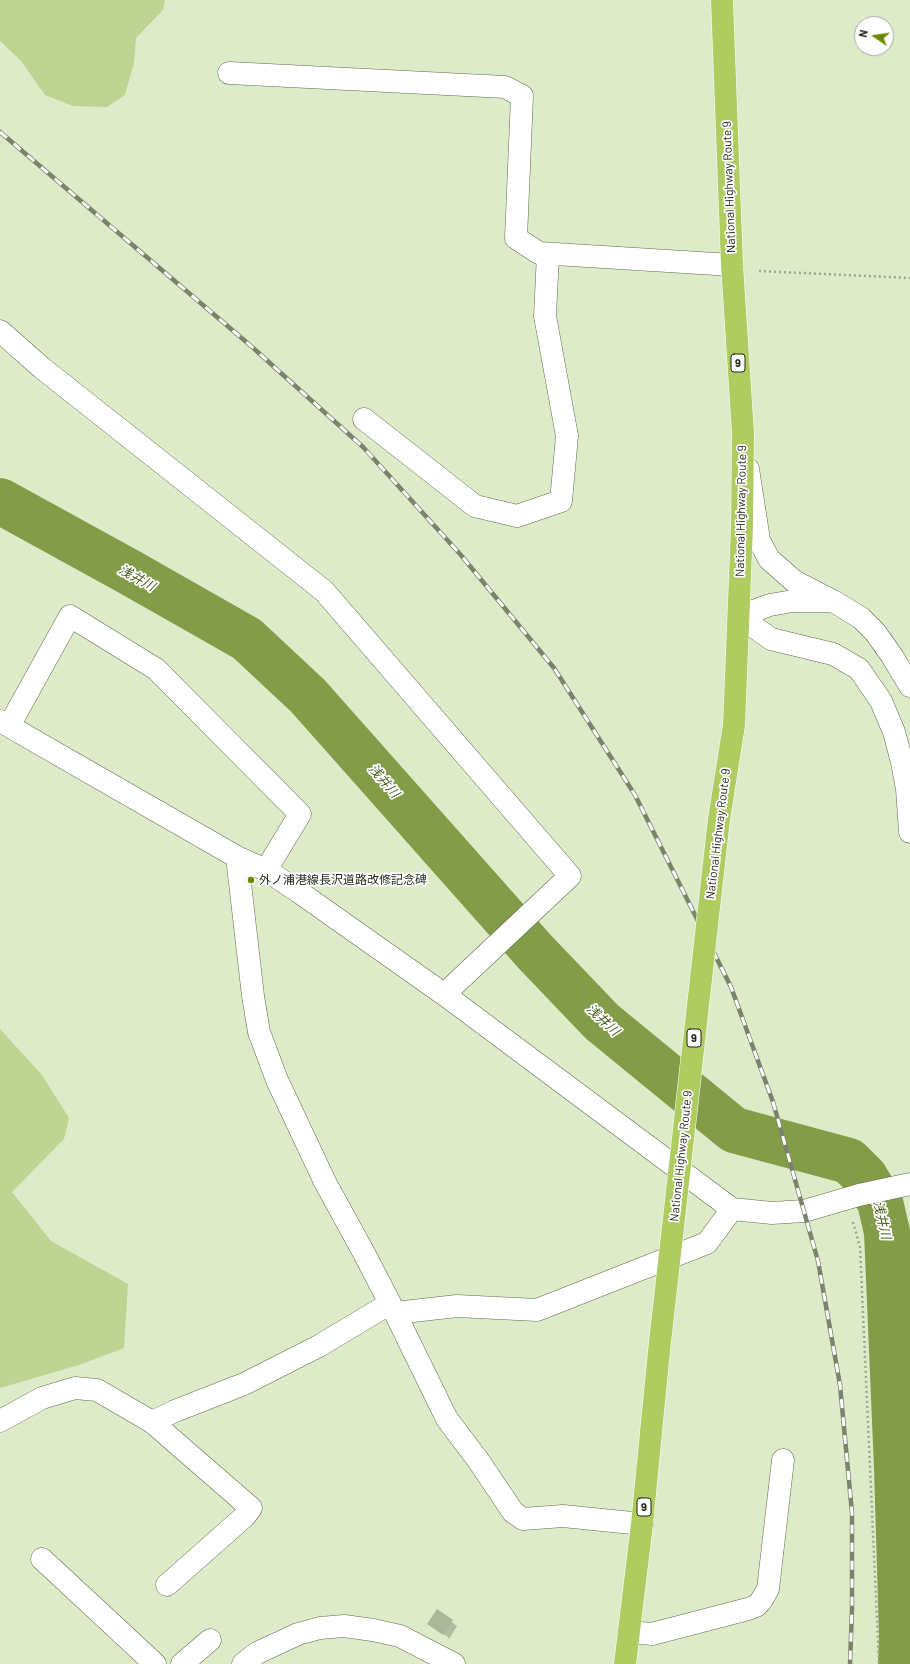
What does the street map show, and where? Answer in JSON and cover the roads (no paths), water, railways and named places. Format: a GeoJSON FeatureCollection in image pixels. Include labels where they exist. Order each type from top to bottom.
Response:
{"type":"FeatureCollection","features":[{"type":"Feature","properties":{"kind":"highway","name":"National Highway Route 9"},"geometry":{"type":"LineString","coordinates":[[625,1664],[642,1524],[659,1350],[719,819],[734,726],[742,526],[743,433],[732,265],[722,0]]}},
{"type":"Feature","properties":{"kind":"street"},"geometry":{"type":"LineString","coordinates":[[229,73],[505,87],[522,96],[516,238],[539,253],[732,265]]}},
{"type":"Feature","properties":{"kind":"street"},"geometry":{"type":"LineString","coordinates":[[364,419],[475,506],[517,516],[561,501],[567,436],[545,316],[548,254]]}},
{"type":"Feature","properties":{"kind":"street"},"geometry":{"type":"LineString","coordinates":[[0,331],[42,368],[324,591],[570,876],[501,940],[445,995]]}},
{"type":"Feature","properties":{"kind":"street"},"geometry":{"type":"LineString","coordinates":[[743,433],[759,540],[769,559],[794,581],[862,618],[875,632],[892,656],[910,686]]}},
{"type":"Feature","properties":{"kind":"street"},"geometry":{"type":"LineString","coordinates":[[739,616],[770,605],[793,601],[833,601]]}},
{"type":"Feature","properties":{"kind":"street"},"geometry":{"type":"LineString","coordinates":[[266,870],[300,814],[156,669],[70,616],[4,724],[237,857],[266,870],[445,995],[732,1209],[772,1214],[804,1211],[902,1185]]}},
{"type":"Feature","properties":{"kind":"street"},"geometry":{"type":"LineString","coordinates":[[739,616],[771,639],[833,654],[858,669],[881,701],[894,732],[906,783],[910,832]]}},
{"type":"Feature","properties":{"kind":"street"},"geometry":{"type":"LineString","coordinates":[[237,857],[253,996],[259,1032],[277,1080],[325,1182],[365,1255],[447,1419],[478,1460],[513,1512],[523,1519],[563,1516],[642,1524]]}},
{"type":"Feature","properties":{"kind":"street"},"geometry":{"type":"LineString","coordinates":[[152,1422],[244,1384],[392,1308],[457,1306],[537,1310],[707,1243],[732,1209]]}},
{"type":"Feature","properties":{"kind":"street"},"geometry":{"type":"LineString","coordinates":[[0,1421],[42,1398],[75,1388],[97,1390],[152,1422],[251,1508],[245,1516],[167,1585]]}},
{"type":"Feature","properties":{"kind":"street"},"geometry":{"type":"LineString","coordinates":[[629,1632],[652,1634],[756,1606],[761,1601],[768,1589],[783,1460]]}},
{"type":"Feature","properties":{"kind":"street"},"geometry":{"type":"LineString","coordinates":[[42,1559],[155,1664]]}},
{"type":"Feature","properties":{"kind":"street"},"geometry":{"type":"LineString","coordinates":[[243,1664],[257,1653],[298,1634],[320,1628],[344,1626],[400,1636],[454,1664]]}},
{"type":"Feature","properties":{"kind":"street"},"geometry":{"type":"LineString","coordinates":[[182,1664],[210,1640]]}},
{"type":"Feature","properties":{"kind":"waterway","name":"浅井川"},"geometry":{"type":"LineString","coordinates":[[0,501],[247,639],[308,696],[535,952],[602,1022],[734,1130],[849,1161],[865,1177],[880,1202],[887,1232],[897,1468],[902,1636],[901,1664]]}},
{"type":"Feature","properties":{"kind":"railway"},"geometry":{"type":"LineString","coordinates":[[0,132],[251,346],[363,447],[460,554],[554,668],[635,795],[731,987],[773,1102],[818,1261],[840,1385],[852,1513],[852,1609],[850,1664]]}},
{"type":"Feature","properties":{"kind":"place","name":"外ノ浦港線長沢道路改修記念碑"},"geometry":{"type":"Point","coordinates":[251,880]}}]}
